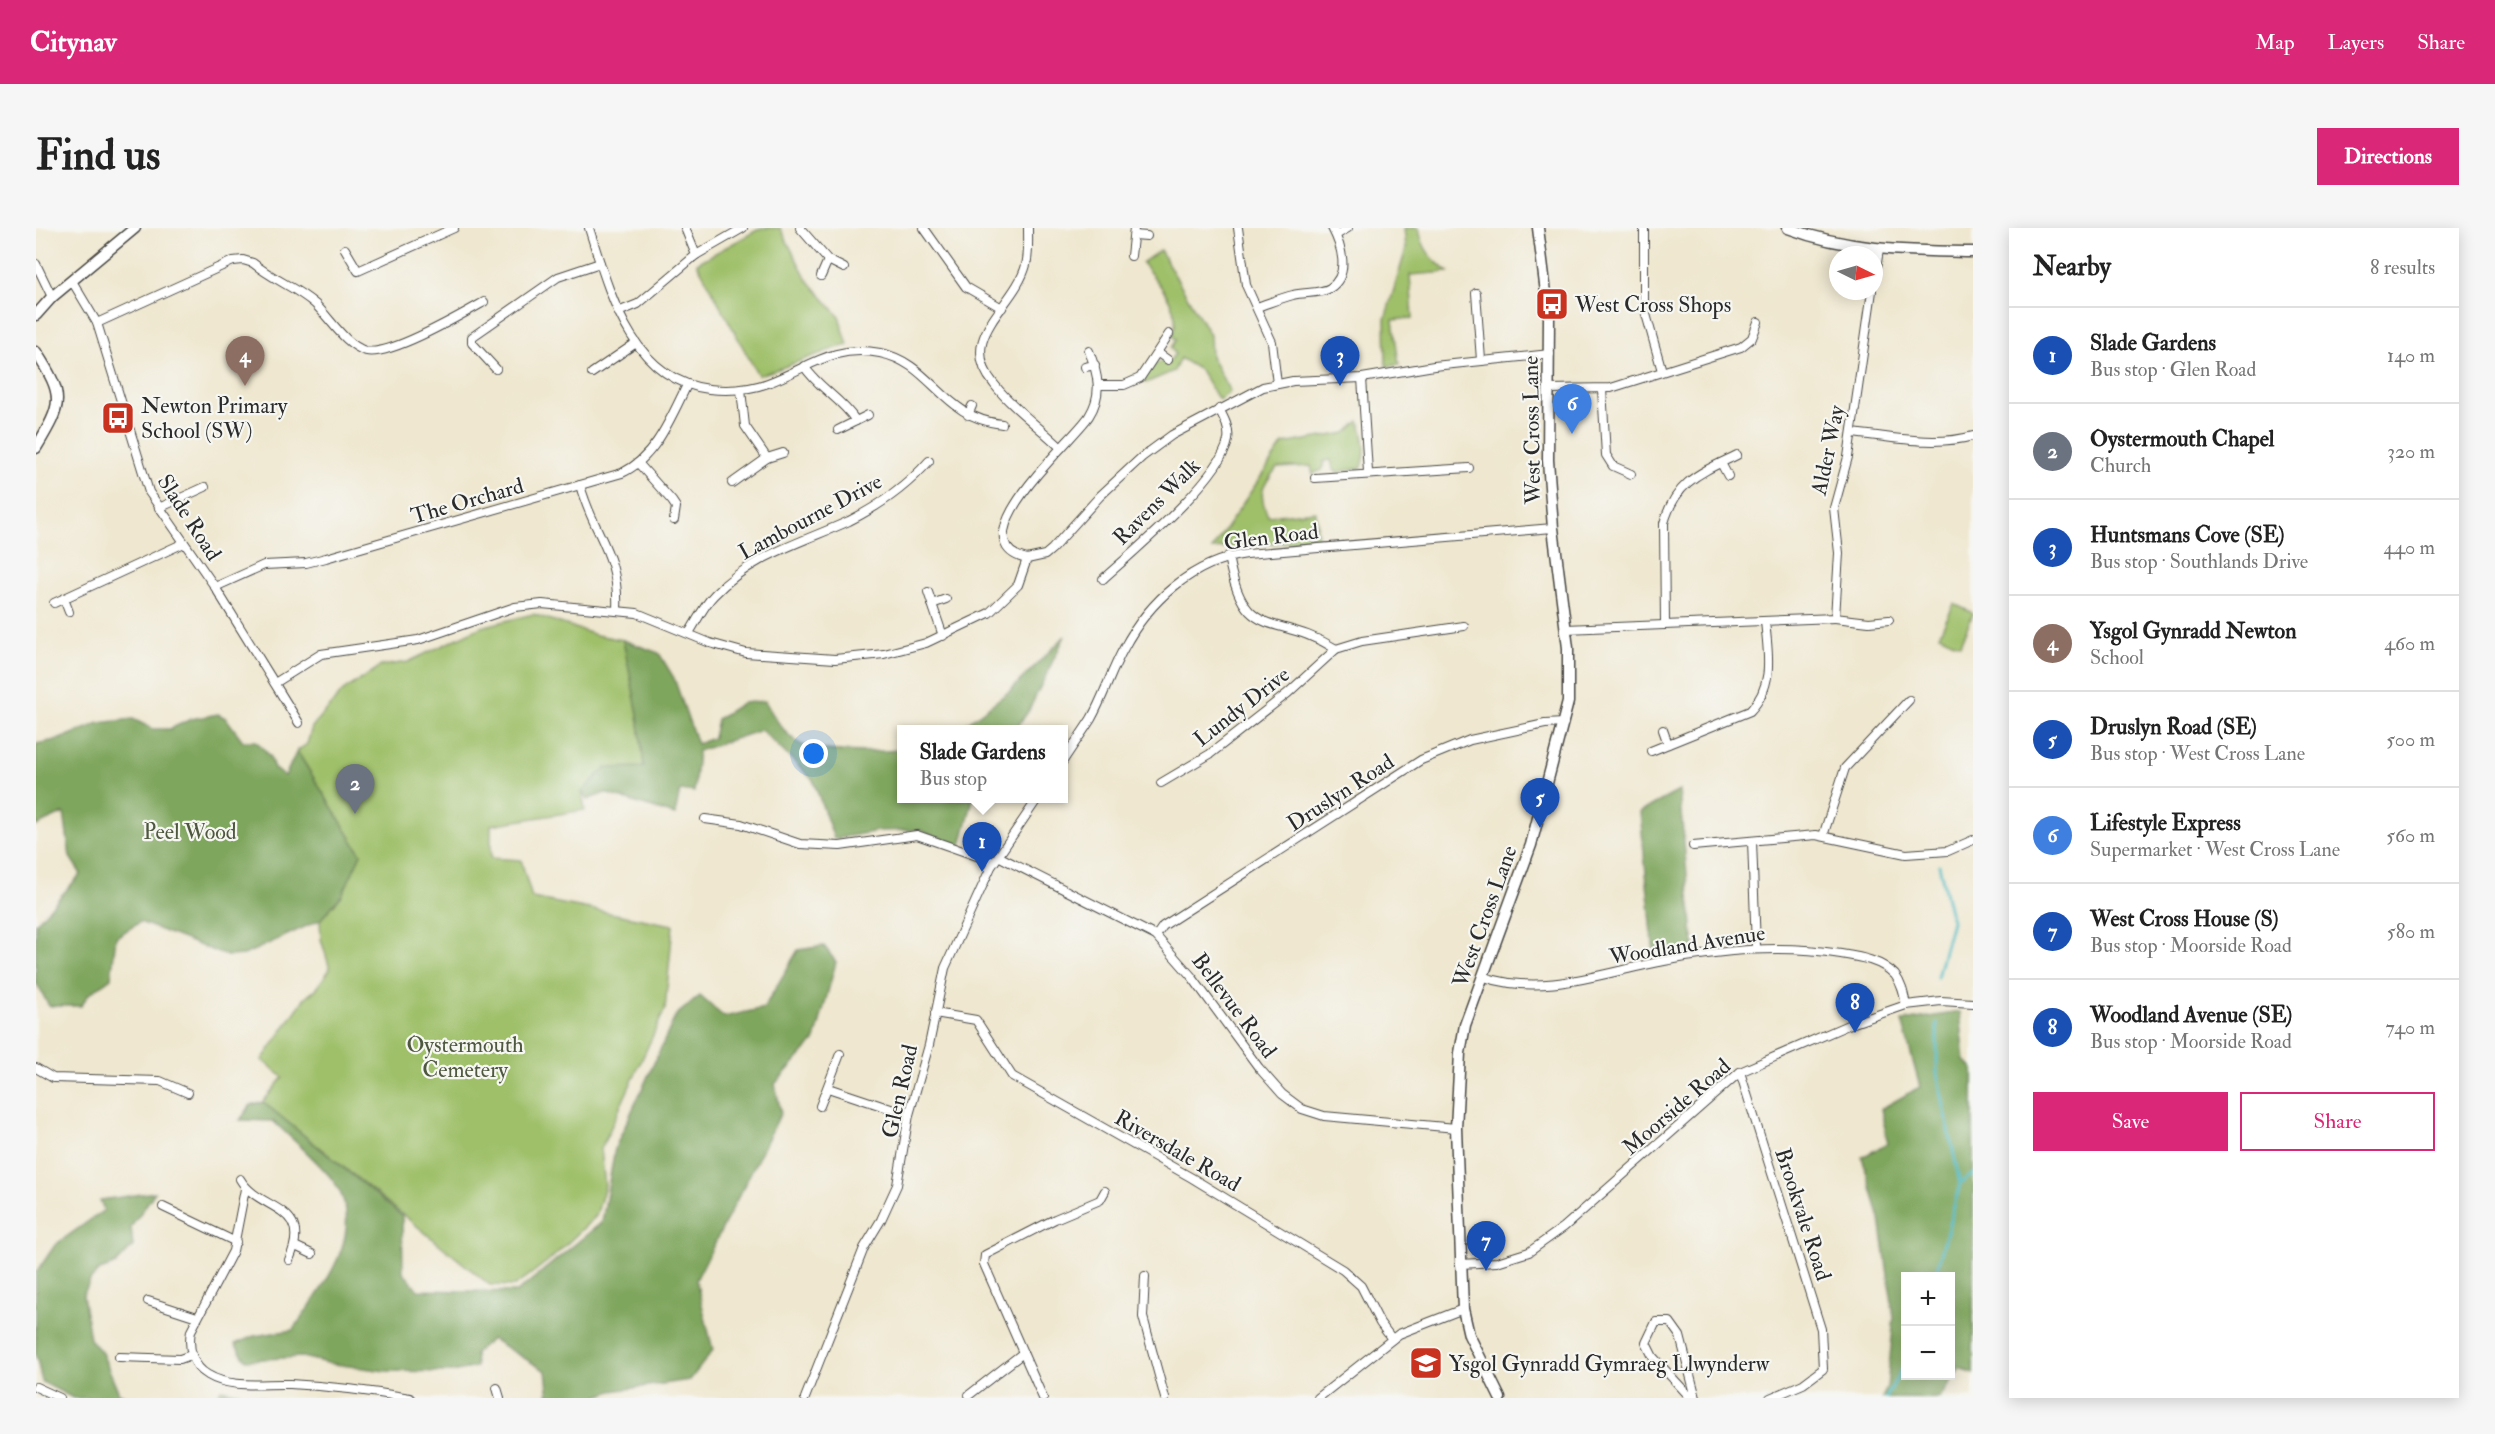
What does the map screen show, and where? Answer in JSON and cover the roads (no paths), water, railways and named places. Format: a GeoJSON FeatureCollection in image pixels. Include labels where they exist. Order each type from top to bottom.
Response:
{"type":"FeatureCollection","features":[{"type":"Feature","properties":{"kind":"street"},"geometry":{"type":"LineString","coordinates":[[36,315],[52,297],[135,228]]}},
{"type":"Feature","properties":{"kind":"street"},"geometry":{"type":"LineString","coordinates":[[345,249],[358,272],[454,228]]}},
{"type":"Feature","properties":{"kind":"street"},"geometry":{"type":"LineString","coordinates":[[589,228],[618,312],[636,343],[661,370],[687,385],[723,391],[741,390],[767,384],[827,355],[849,351],[891,356],[913,366],[956,408],[968,415],[1002,424]]}},
{"type":"Feature","properties":{"kind":"street"},"geometry":{"type":"LineString","coordinates":[[685,228],[696,255]]}},
{"type":"Feature","properties":{"kind":"street"},"geometry":{"type":"LineString","coordinates":[[618,312],[638,304],[696,255],[743,228]]}},
{"type":"Feature","properties":{"kind":"street"},"geometry":{"type":"LineString","coordinates":[[800,228],[828,260],[844,268]]}},
{"type":"Feature","properties":{"kind":"street"},"geometry":{"type":"LineString","coordinates":[[924,228],[966,287],[1002,308]]}},
{"type":"Feature","properties":{"kind":"street"},"geometry":{"type":"LineString","coordinates":[[1028,228],[1027,264],[983,336],[981,348],[983,364],[994,385],[1061,448]]}},
{"type":"Feature","properties":{"kind":"street"},"geometry":{"type":"LineString","coordinates":[[1238,228],[1246,285],[1272,342],[1277,384]]}},
{"type":"Feature","properties":{"kind":"street"},"geometry":{"type":"LineString","coordinates":[[1257,307],[1291,295],[1329,288],[1338,277],[1343,260],[1334,232],[1348,228]]}},
{"type":"Feature","properties":{"kind":"street","name":"West Cross Lane"},"geometry":{"type":"LineString","coordinates":[[1500,1398],[1469,1335],[1463,1310],[1456,1128],[1460,1053],[1466,1025],[1531,845],[1564,723],[1569,680],[1566,629],[1552,528],[1548,460],[1549,317],[1538,228]]}},
{"type":"Feature","properties":{"kind":"street"},"geometry":{"type":"LineString","coordinates":[[1644,228],[1644,307],[1662,371]]}},
{"type":"Feature","properties":{"kind":"street"},"geometry":{"type":"LineString","coordinates":[[1788,228],[1846,246]]}},
{"type":"Feature","properties":{"kind":"street"},"geometry":{"type":"LineString","coordinates":[[1131,256],[1134,232],[1147,236]]}},
{"type":"Feature","properties":{"kind":"street"},"geometry":{"type":"LineString","coordinates":[[1883,250],[1973,252]]}},
{"type":"Feature","properties":{"kind":"street"},"geometry":{"type":"LineString","coordinates":[[97,323],[207,272],[243,260],[254,263],[314,302],[345,337],[364,350],[378,352],[426,333],[484,302]]}},
{"type":"Feature","properties":{"kind":"street"},"geometry":{"type":"LineString","coordinates":[[821,276],[828,260]]}},
{"type":"Feature","properties":{"kind":"street"},"geometry":{"type":"LineString","coordinates":[[496,369],[472,343],[472,337],[558,277],[600,263]]}},
{"type":"Feature","properties":{"kind":"street"},"geometry":{"type":"LineString","coordinates":[[36,264],[52,297]]}},
{"type":"Feature","properties":{"kind":"street","name":"Slade Road"},"geometry":{"type":"LineString","coordinates":[[72,281],[97,323],[143,476],[159,508],[214,587],[299,723]]}},
{"type":"Feature","properties":{"kind":"street"},"geometry":{"type":"LineString","coordinates":[[1476,292],[1481,360]]}},
{"type":"Feature","properties":{"kind":"street","name":"Alder Way"},"geometry":{"type":"LineString","coordinates":[[1835,618],[1839,553],[1834,508],[1852,433],[1871,300]]}},
{"type":"Feature","properties":{"kind":"street"},"geometry":{"type":"LineString","coordinates":[[1549,389],[1602,389],[1742,347],[1752,338],[1758,322]]}},
{"type":"Feature","properties":{"kind":"street"},"geometry":{"type":"LineString","coordinates":[[1100,385],[1133,383],[1169,334]]}},
{"type":"Feature","properties":{"kind":"street"},"geometry":{"type":"LineString","coordinates":[[592,373],[636,343]]}},
{"type":"Feature","properties":{"kind":"street"},"geometry":{"type":"LineString","coordinates":[[1089,351],[1100,385],[1089,416],[1016,502],[1006,520],[1005,540],[1015,554],[1028,559],[1045,555],[1052,549],[1100,496],[1142,457],[1172,435],[1249,393],[1277,384],[1362,378],[1481,360],[1550,354]]}},
{"type":"Feature","properties":{"kind":"street"},"geometry":{"type":"LineString","coordinates":[[36,352],[59,393],[55,416],[36,448]]}},
{"type":"Feature","properties":{"kind":"street"},"geometry":{"type":"LineString","coordinates":[[1158,352],[1168,360]]}},
{"type":"Feature","properties":{"kind":"street"},"geometry":{"type":"LineString","coordinates":[[1084,367],[1095,365]]}},
{"type":"Feature","properties":{"kind":"street"},"geometry":{"type":"LineString","coordinates":[[804,366],[815,383],[838,398],[856,421]]}},
{"type":"Feature","properties":{"kind":"street"},"geometry":{"type":"LineString","coordinates":[[1362,378],[1368,472]]}},
{"type":"Feature","properties":{"kind":"street"},"geometry":{"type":"LineString","coordinates":[[674,520],[676,507],[639,464],[648,454],[687,385]]}},
{"type":"Feature","properties":{"kind":"street"},"geometry":{"type":"LineString","coordinates":[[1602,389],[1606,455],[1613,466],[1631,474]]}},
{"type":"Feature","properties":{"kind":"street"},"geometry":{"type":"LineString","coordinates":[[741,390],[746,426],[767,458]]}},
{"type":"Feature","properties":{"kind":"street"},"geometry":{"type":"LineString","coordinates":[[968,415],[972,406]]}},
{"type":"Feature","properties":{"kind":"street","name":"Ravens Walk"},"geometry":{"type":"LineString","coordinates":[[1102,579],[1213,471],[1228,440],[1226,423],[1219,409]]}},
{"type":"Feature","properties":{"kind":"street"},"geometry":{"type":"LineString","coordinates":[[838,430],[868,415]]}},
{"type":"Feature","properties":{"kind":"street"},"geometry":{"type":"LineString","coordinates":[[1852,433],[1939,441],[1955,441],[1973,436]]}},
{"type":"Feature","properties":{"kind":"street"},"geometry":{"type":"LineString","coordinates":[[732,483],[767,458],[783,453]]}},
{"type":"Feature","properties":{"kind":"street"},"geometry":{"type":"LineString","coordinates":[[1665,623],[1664,523],[1669,508],[1682,486],[1737,455]]}},
{"type":"Feature","properties":{"kind":"street","name":"Lambourne Drive"},"geometry":{"type":"LineString","coordinates":[[689,633],[712,597],[752,564],[776,550],[867,511],[910,482],[929,461]]}},
{"type":"Feature","properties":{"kind":"street"},"geometry":{"type":"LineString","coordinates":[[1721,463],[1728,476]]}},
{"type":"Feature","properties":{"kind":"street","name":"The Orchard"},"geometry":{"type":"LineString","coordinates":[[214,587],[264,565],[306,563],[326,558],[622,473],[639,464]]}},
{"type":"Feature","properties":{"kind":"street"},"geometry":{"type":"LineString","coordinates":[[1315,478],[1368,472],[1469,468]]}},
{"type":"Feature","properties":{"kind":"street"},"geometry":{"type":"LineString","coordinates":[[580,485],[583,500],[613,563],[616,576],[617,610]]}},
{"type":"Feature","properties":{"kind":"street"},"geometry":{"type":"LineString","coordinates":[[159,508],[204,487]]}},
{"type":"Feature","properties":{"kind":"street","name":"Glen Road"},"geometry":{"type":"LineString","coordinates":[[1068,753],[1091,718],[1124,647],[1152,605],[1210,563],[1228,556],[1552,528]]}},
{"type":"Feature","properties":{"kind":"street"},"geometry":{"type":"LineString","coordinates":[[54,603],[184,543]]}},
{"type":"Feature","properties":{"kind":"street"},"geometry":{"type":"LineString","coordinates":[[1228,556],[1239,599],[1258,620],[1308,633],[1336,649]]}},
{"type":"Feature","properties":{"kind":"street"},"geometry":{"type":"LineString","coordinates":[[275,683],[321,654],[432,636],[515,608],[542,604],[637,613],[728,650],[746,653],[835,659],[909,649],[943,636],[989,613],[1018,585],[1028,559]]}},
{"type":"Feature","properties":{"kind":"street"},"geometry":{"type":"LineString","coordinates":[[928,592],[943,636]]}},
{"type":"Feature","properties":{"kind":"street"},"geometry":{"type":"LineString","coordinates":[[64,599],[69,612]]}},
{"type":"Feature","properties":{"kind":"street"},"geometry":{"type":"LineString","coordinates":[[932,604],[946,599]]}},
{"type":"Feature","properties":{"kind":"street"},"geometry":{"type":"LineString","coordinates":[[1566,629],[1665,623],[1835,618],[1869,622],[1889,620]]}},
{"type":"Feature","properties":{"kind":"street"},"geometry":{"type":"LineString","coordinates":[[1651,751],[1750,711],[1761,699],[1767,685],[1769,666],[1766,621]]}},
{"type":"Feature","properties":{"kind":"street","name":"Lundy Drive"},"geometry":{"type":"LineString","coordinates":[[1161,783],[1210,754],[1288,693],[1336,649],[1362,641],[1464,626]]}},
{"type":"Feature","properties":{"kind":"street"},"geometry":{"type":"LineString","coordinates":[[1823,836],[1845,768],[1909,700]]}},
{"type":"Feature","properties":{"kind":"street","name":"Druslyn Road"},"geometry":{"type":"LineString","coordinates":[[1155,936],[1163,926],[1421,760],[1470,740],[1545,724],[1564,723]]}},
{"type":"Feature","properties":{"kind":"street"},"geometry":{"type":"LineString","coordinates":[[1662,730],[1668,744]]}},
{"type":"Feature","properties":{"kind":"street","name":"Glen Road"},"geometry":{"type":"LineString","coordinates":[[805,1398],[864,1248],[881,1220],[897,1185],[909,1115],[945,968],[996,859],[1035,803]]}},
{"type":"Feature","properties":{"kind":"street","name":"Bellevue Road"},"geometry":{"type":"LineString","coordinates":[[705,819],[741,824],[800,844],[840,846],[917,835],[996,859],[1155,936],[1192,977],[1259,1068],[1293,1103],[1324,1116],[1456,1128]]}},
{"type":"Feature","properties":{"kind":"street"},"geometry":{"type":"LineString","coordinates":[[1693,846],[1816,835],[1906,854],[1948,851],[1973,840]]}},
{"type":"Feature","properties":{"kind":"street"},"geometry":{"type":"LineString","coordinates":[[1752,841],[1756,947]]}},
{"type":"Feature","properties":{"kind":"street","name":"Woodland Avenue"},"geometry":{"type":"LineString","coordinates":[[1484,977],[1500,982],[1538,985],[1588,978],[1665,960],[1756,947],[1811,949],[1878,963],[1899,982],[1906,1005]]}},
{"type":"Feature","properties":{"kind":"street","name":"Moorside Road"},"geometry":{"type":"LineString","coordinates":[[1460,1264],[1497,1262],[1529,1252],[1564,1227],[1740,1072],[1848,1025],[1906,1005],[1941,1001],[1971,1003]]}},
{"type":"Feature","properties":{"kind":"street","name":"Riversdale Road"},"geometry":{"type":"LineString","coordinates":[[935,1013],[976,1020],[1012,1076],[1192,1178],[1343,1270],[1361,1286],[1380,1323],[1392,1339]]}},
{"type":"Feature","properties":{"kind":"street"},"geometry":{"type":"LineString","coordinates":[[820,1106],[840,1054]]}},
{"type":"Feature","properties":{"kind":"street"},"geometry":{"type":"LineString","coordinates":[[36,1068],[53,1078],[160,1081],[188,1093]]}},
{"type":"Feature","properties":{"kind":"street","name":"Brookvale Road"},"geometry":{"type":"LineString","coordinates":[[1740,1072],[1821,1329],[1823,1369],[1803,1384],[1770,1398]]}},
{"type":"Feature","properties":{"kind":"street"},"geometry":{"type":"LineString","coordinates":[[828,1088],[909,1115]]}},
{"type":"Feature","properties":{"kind":"street"},"geometry":{"type":"LineString","coordinates":[[240,1179],[245,1188],[288,1215],[294,1229],[295,1246],[289,1260]]}},
{"type":"Feature","properties":{"kind":"street"},"geometry":{"type":"LineString","coordinates":[[245,1188],[236,1242],[219,1280],[197,1317],[189,1342],[191,1355],[202,1371],[217,1380],[235,1383],[290,1384],[410,1398]]}},
{"type":"Feature","properties":{"kind":"street"},"geometry":{"type":"LineString","coordinates":[[1043,1398],[984,1264],[985,1255],[1100,1200],[1105,1191]]}},
{"type":"Feature","properties":{"kind":"street"},"geometry":{"type":"LineString","coordinates":[[163,1207],[236,1242]]}},
{"type":"Feature","properties":{"kind":"street"},"geometry":{"type":"LineString","coordinates":[[295,1246],[312,1254]]}},
{"type":"Feature","properties":{"kind":"street"},"geometry":{"type":"LineString","coordinates":[[1145,1276],[1143,1317],[1165,1398]]}},
{"type":"Feature","properties":{"kind":"street"},"geometry":{"type":"LineString","coordinates":[[148,1301],[197,1317]]}},
{"type":"Feature","properties":{"kind":"street"},"geometry":{"type":"LineString","coordinates":[[1318,1398],[1392,1339],[1427,1322],[1463,1310]]}},
{"type":"Feature","properties":{"kind":"street"},"geometry":{"type":"LineString","coordinates":[[1691,1398],[1653,1357],[1646,1343],[1656,1322],[1670,1322],[1680,1336],[1696,1398]]}},
{"type":"Feature","properties":{"kind":"street"},"geometry":{"type":"LineString","coordinates":[[969,1395],[1023,1353]]}},
{"type":"Feature","properties":{"kind":"street"},"geometry":{"type":"LineString","coordinates":[[119,1357],[180,1359],[191,1355]]}},
{"type":"Feature","properties":{"kind":"street"},"geometry":{"type":"LineString","coordinates":[[36,1387],[60,1398]]}},
{"type":"Feature","properties":{"kind":"street"},"geometry":{"type":"LineString","coordinates":[[497,1388],[500,1398]]}},
{"type":"Feature","properties":{"kind":"waterway"},"geometry":{"type":"LineString","coordinates":[[1937,977],[1952,921],[1939,865]]}},
{"type":"Feature","properties":{"kind":"waterway"},"geometry":{"type":"LineString","coordinates":[[1936,1272],[1960,1184],[1937,1073],[1937,1023]]}},
{"type":"Feature","properties":{"kind":"waterway"},"geometry":{"type":"LineString","coordinates":[[1960,1184],[1973,1174]]}},
{"type":"Feature","properties":{"kind":"waterway"},"geometry":{"type":"LineString","coordinates":[[1886,1398],[1901,1370]]}},
{"type":"Feature","properties":{"kind":"place","name":"West Cross Shops"},"geometry":{"type":"Point","coordinates":[1552,304]}},
{"type":"Feature","properties":{"kind":"place","name":"Ysgol Gynradd Newton"},"geometry":{"type":"Point","coordinates":[245,386]}},
{"type":"Feature","properties":{"kind":"place","name":"Huntsmans Cove (SE)"},"geometry":{"type":"Point","coordinates":[1340,386]}},
{"type":"Feature","properties":{"kind":"place","name":"Newton Primary School (SW)"},"geometry":{"type":"Point","coordinates":[118,418]}},
{"type":"Feature","properties":{"kind":"place","name":"Lifestyle Express"},"geometry":{"type":"Point","coordinates":[1572,434]}},
{"type":"Feature","properties":{"kind":"place","name":"Oystermouth Chapel"},"geometry":{"type":"Point","coordinates":[355,814]}},
{"type":"Feature","properties":{"kind":"place","name":"Druslyn Road (SE)"},"geometry":{"type":"Point","coordinates":[1540,828]}},
{"type":"Feature","properties":{"kind":"place","name":"Slade Gardens"},"geometry":{"type":"Point","coordinates":[982,872]}},
{"type":"Feature","properties":{"kind":"place","name":"Woodland Avenue (SE)"},"geometry":{"type":"Point","coordinates":[1855,1033]}},
{"type":"Feature","properties":{"kind":"place","name":"West Cross House (S)"},"geometry":{"type":"Point","coordinates":[1486,1271]}},
{"type":"Feature","properties":{"kind":"place","name":"Ysgol Gynradd Gymraeg Llwynderw"},"geometry":{"type":"Point","coordinates":[1426,1363]}},
{"type":"Feature","properties":{"kind":"park label","name":"Peel Wood"},"geometry":{"type":"Point","coordinates":[190,831]}},
{"type":"Feature","properties":{"kind":"park label","name":"Oystermouth Cemetery"},"geometry":{"type":"Point","coordinates":[465,1056]}}]}
